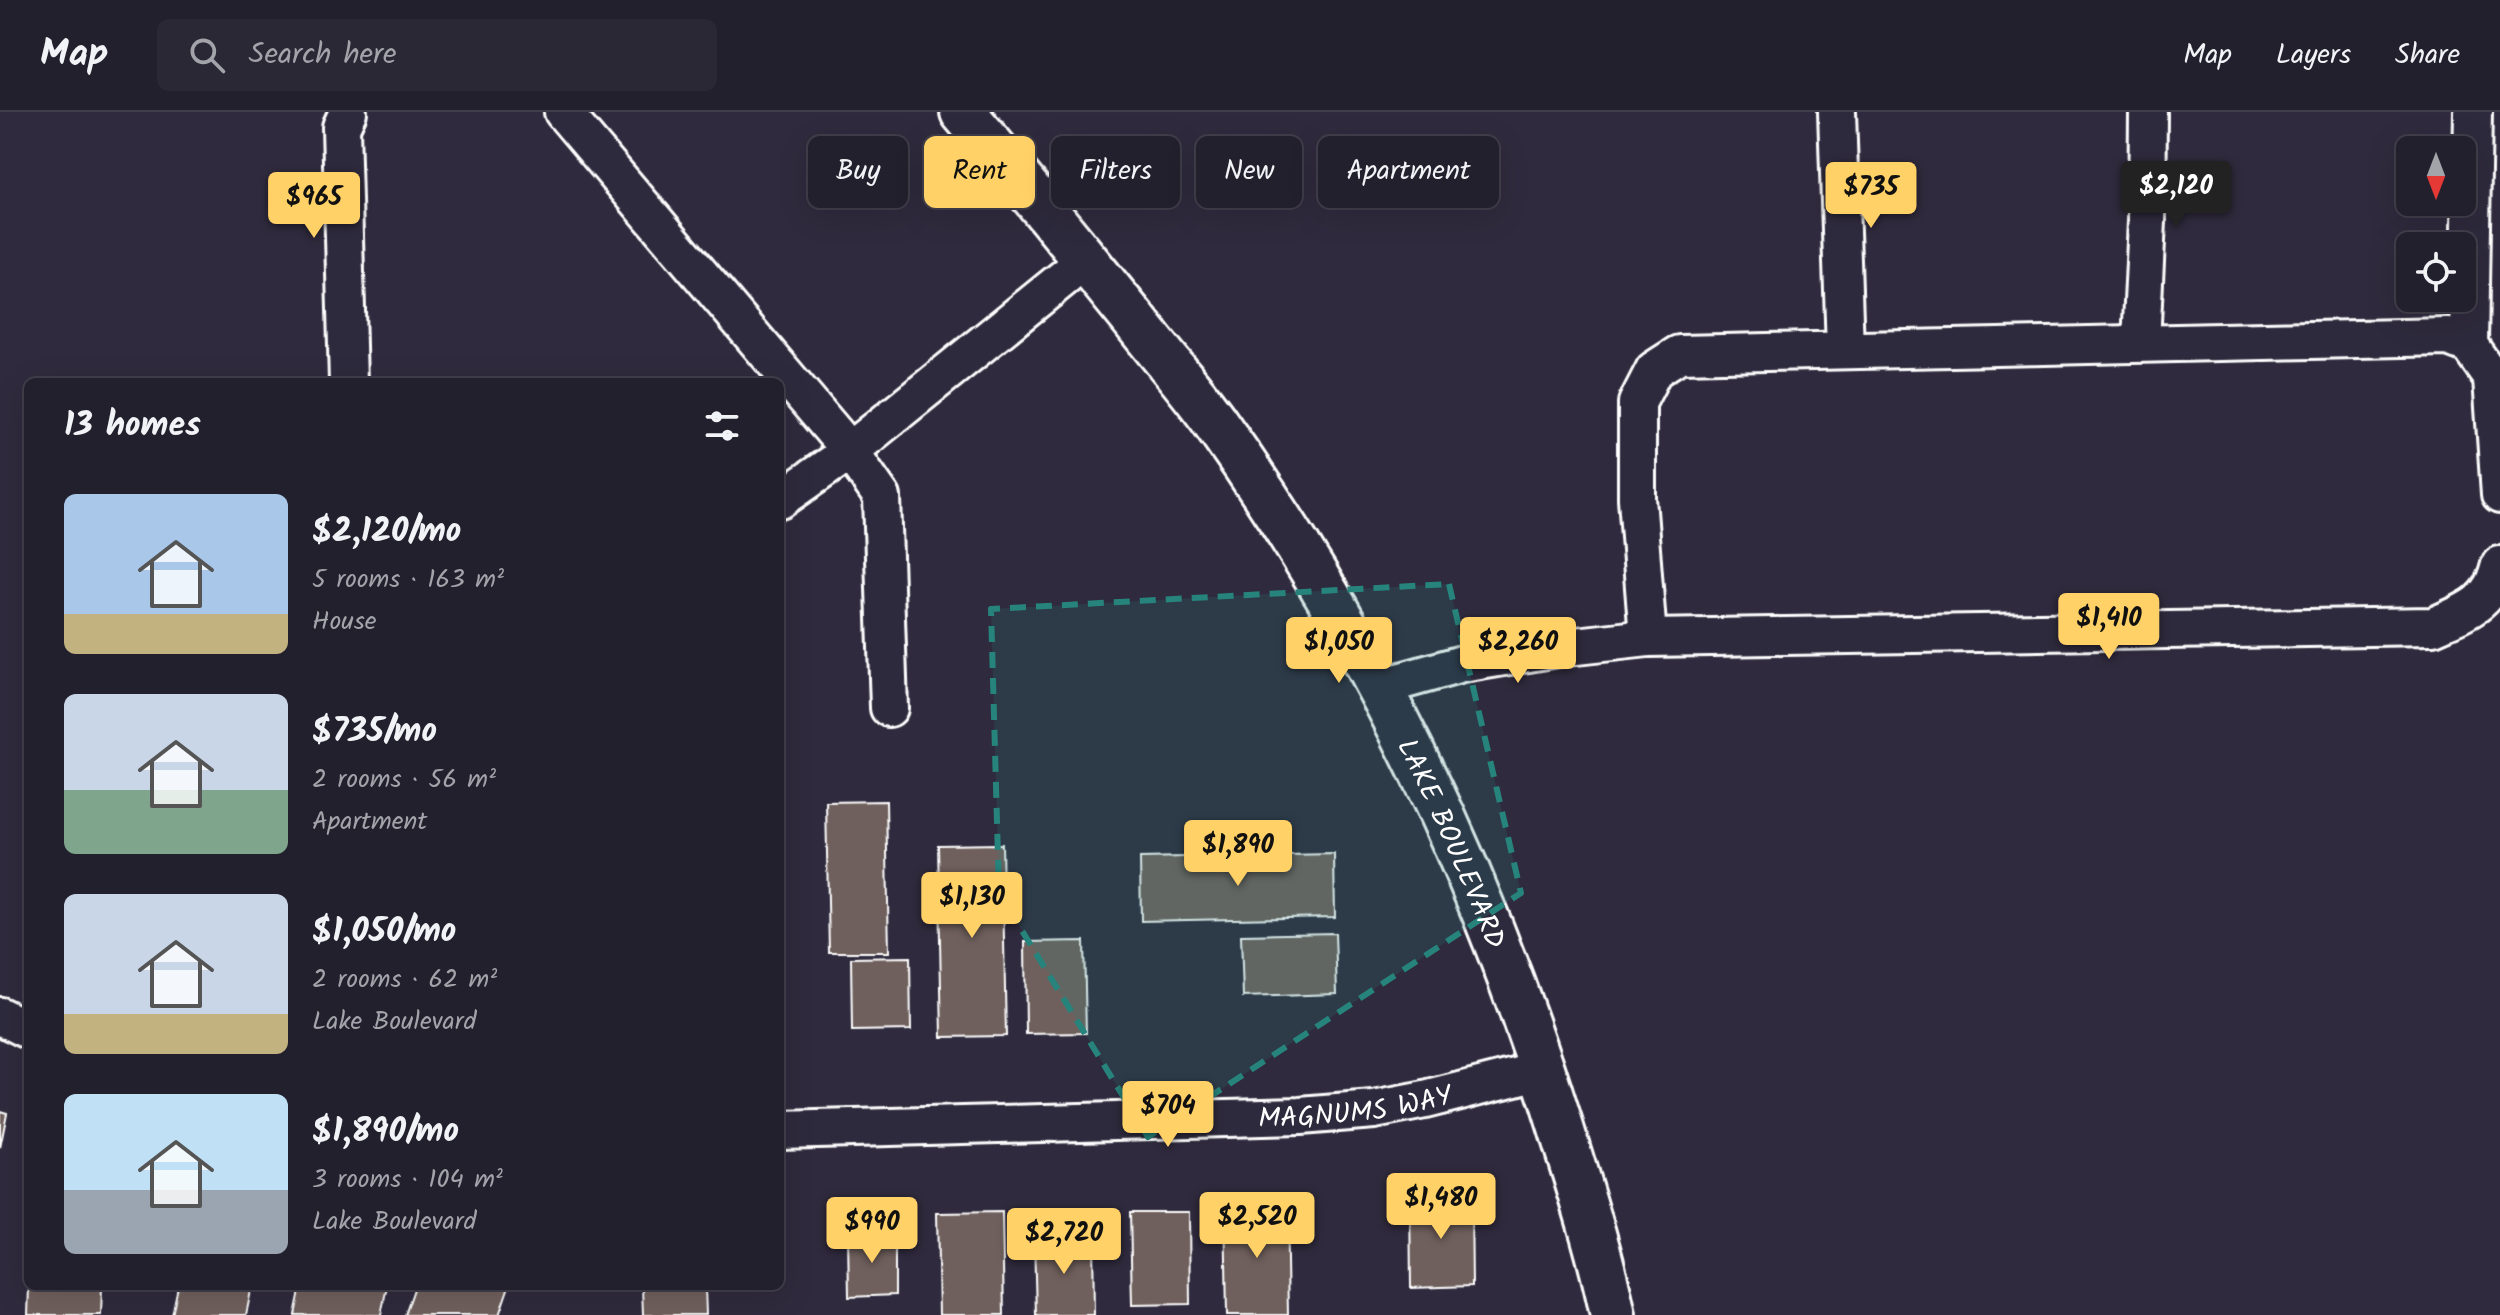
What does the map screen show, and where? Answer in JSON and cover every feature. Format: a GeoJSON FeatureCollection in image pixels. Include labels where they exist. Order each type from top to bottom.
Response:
{"type":"FeatureCollection","features":[{"type":"Feature","properties":{"kind":"main road","name":"LAKE BOULEVARD"},"geometry":{"type":"LineString","coordinates":[[963,112],[1216,423],[1304,555],[1380,687],[1429,783],[1472,879],[1524,1012],[1599,1253],[1613,1315]]}},
{"type":"Feature","properties":{"kind":"street"},"geometry":{"type":"LineString","coordinates":[[348,112],[341,127],[348,378]]}},
{"type":"Feature","properties":{"kind":"street"},"geometry":{"type":"LineString","coordinates":[[563,112],[850,451],[882,497],[889,708]]}},
{"type":"Feature","properties":{"kind":"street"},"geometry":{"type":"LineString","coordinates":[[1837,112],[1845,350]]}},
{"type":"Feature","properties":{"kind":"street"},"geometry":{"type":"LineString","coordinates":[[2469,345],[2473,112]]}},
{"type":"Feature","properties":{"kind":"street"},"geometry":{"type":"LineString","coordinates":[[2141,343],[2148,113]]}},
{"type":"Feature","properties":{"kind":"street"},"geometry":{"type":"LineString","coordinates":[[784,497],[850,451],[1086,260]]}},
{"type":"Feature","properties":{"kind":"street"},"geometry":{"type":"LineString","coordinates":[[1648,638],[1637,498],[1637,403],[1654,370],[1679,354],[2448,337],[2469,345],[2492,378],[2500,495]]}},
{"type":"Feature","properties":{"kind":"street"},"geometry":{"type":"LineString","coordinates":[[1380,687],[1462,664],[1558,648],[1648,638],[2433,626],[2477,606],[2496,580],[2500,565]]}},
{"type":"Feature","properties":{"kind":"street"},"geometry":{"type":"LineString","coordinates":[[0,1016],[24,1028]]}},
{"type":"Feature","properties":{"kind":"street","name":"MAGNUMS WAY"},"geometry":{"type":"LineString","coordinates":[[784,1130],[1315,1115],[1374,1110],[1425,1100],[1543,1070]]}},
{"type":"Feature","properties":{"kind":"highlighted area"},"geometry":{"type":"Polygon","coordinates":[[[1449,584],[1521,893],[1148,1137],[999,893],[991,609],[1449,584]]]}},
{"type":"Feature","properties":{"kind":"building"},"geometry":{"type":"Polygon","coordinates":[[[886,801],[889,952],[829,952],[826,802],[886,801]]]}},
{"type":"Feature","properties":{"kind":"building"},"geometry":{"type":"Polygon","coordinates":[[[1002,844],[1006,1036],[942,1037],[938,845],[1002,844]]]}},
{"type":"Feature","properties":{"kind":"building"},"geometry":{"type":"Polygon","coordinates":[[[1334,854],[1335,917],[1141,921],[1140,858],[1334,854]]]}},
{"type":"Feature","properties":{"kind":"building"},"geometry":{"type":"Polygon","coordinates":[[[1335,933],[1337,994],[1243,997],[1241,935],[1335,933]]]}},
{"type":"Feature","properties":{"kind":"building"},"geometry":{"type":"Polygon","coordinates":[[[1084,941],[1086,1033],[1026,1034],[1025,942],[1084,941]]]}},
{"type":"Feature","properties":{"kind":"building"},"geometry":{"type":"Polygon","coordinates":[[[910,957],[911,1030],[852,1031],[851,958],[910,957]]]}},
{"type":"Feature","properties":{"kind":"building"},"geometry":{"type":"Polygon","coordinates":[[[0,1111],[7,1113],[0,1148],[0,1111]]]}},
{"type":"Feature","properties":{"kind":"building"},"geometry":{"type":"Polygon","coordinates":[[[1471,1194],[1472,1286],[1411,1288],[1410,1195],[1471,1194]]]}},
{"type":"Feature","properties":{"kind":"building"},"geometry":{"type":"Polygon","coordinates":[[[1286,1205],[1288,1315],[1227,1315],[1225,1206],[1286,1205]]]}},
{"type":"Feature","properties":{"kind":"building"},"geometry":{"type":"Polygon","coordinates":[[[1002,1212],[1004,1315],[939,1315],[937,1213],[1002,1212]]]}},
{"type":"Feature","properties":{"kind":"building"},"geometry":{"type":"Polygon","coordinates":[[[1130,1212],[1189,1212],[1190,1304],[1132,1305],[1130,1212]]]}},
{"type":"Feature","properties":{"kind":"building"},"geometry":{"type":"Polygon","coordinates":[[[895,1234],[895,1295],[849,1297],[848,1235],[895,1234]]]}},
{"type":"Feature","properties":{"kind":"building"},"geometry":{"type":"Polygon","coordinates":[[[1093,1237],[1094,1315],[1036,1315],[1034,1238],[1093,1237]]]}},
{"type":"Feature","properties":{"kind":"building"},"geometry":{"type":"Polygon","coordinates":[[[29,1290],[102,1290],[101,1315],[28,1315],[29,1290]]]}},
{"type":"Feature","properties":{"kind":"building"},"geometry":{"type":"Polygon","coordinates":[[[177,1290],[251,1290],[246,1315],[172,1315],[177,1290]]]}},
{"type":"Feature","properties":{"kind":"building"},"geometry":{"type":"Polygon","coordinates":[[[300,1290],[386,1290],[381,1315],[295,1315],[300,1290]]]}},
{"type":"Feature","properties":{"kind":"building"},"geometry":{"type":"Polygon","coordinates":[[[414,1290],[508,1290],[499,1315],[405,1315],[414,1290]]]}},
{"type":"Feature","properties":{"kind":"building"},"geometry":{"type":"Polygon","coordinates":[[[642,1290],[705,1290],[706,1315],[643,1315],[642,1290]]]}}]}
